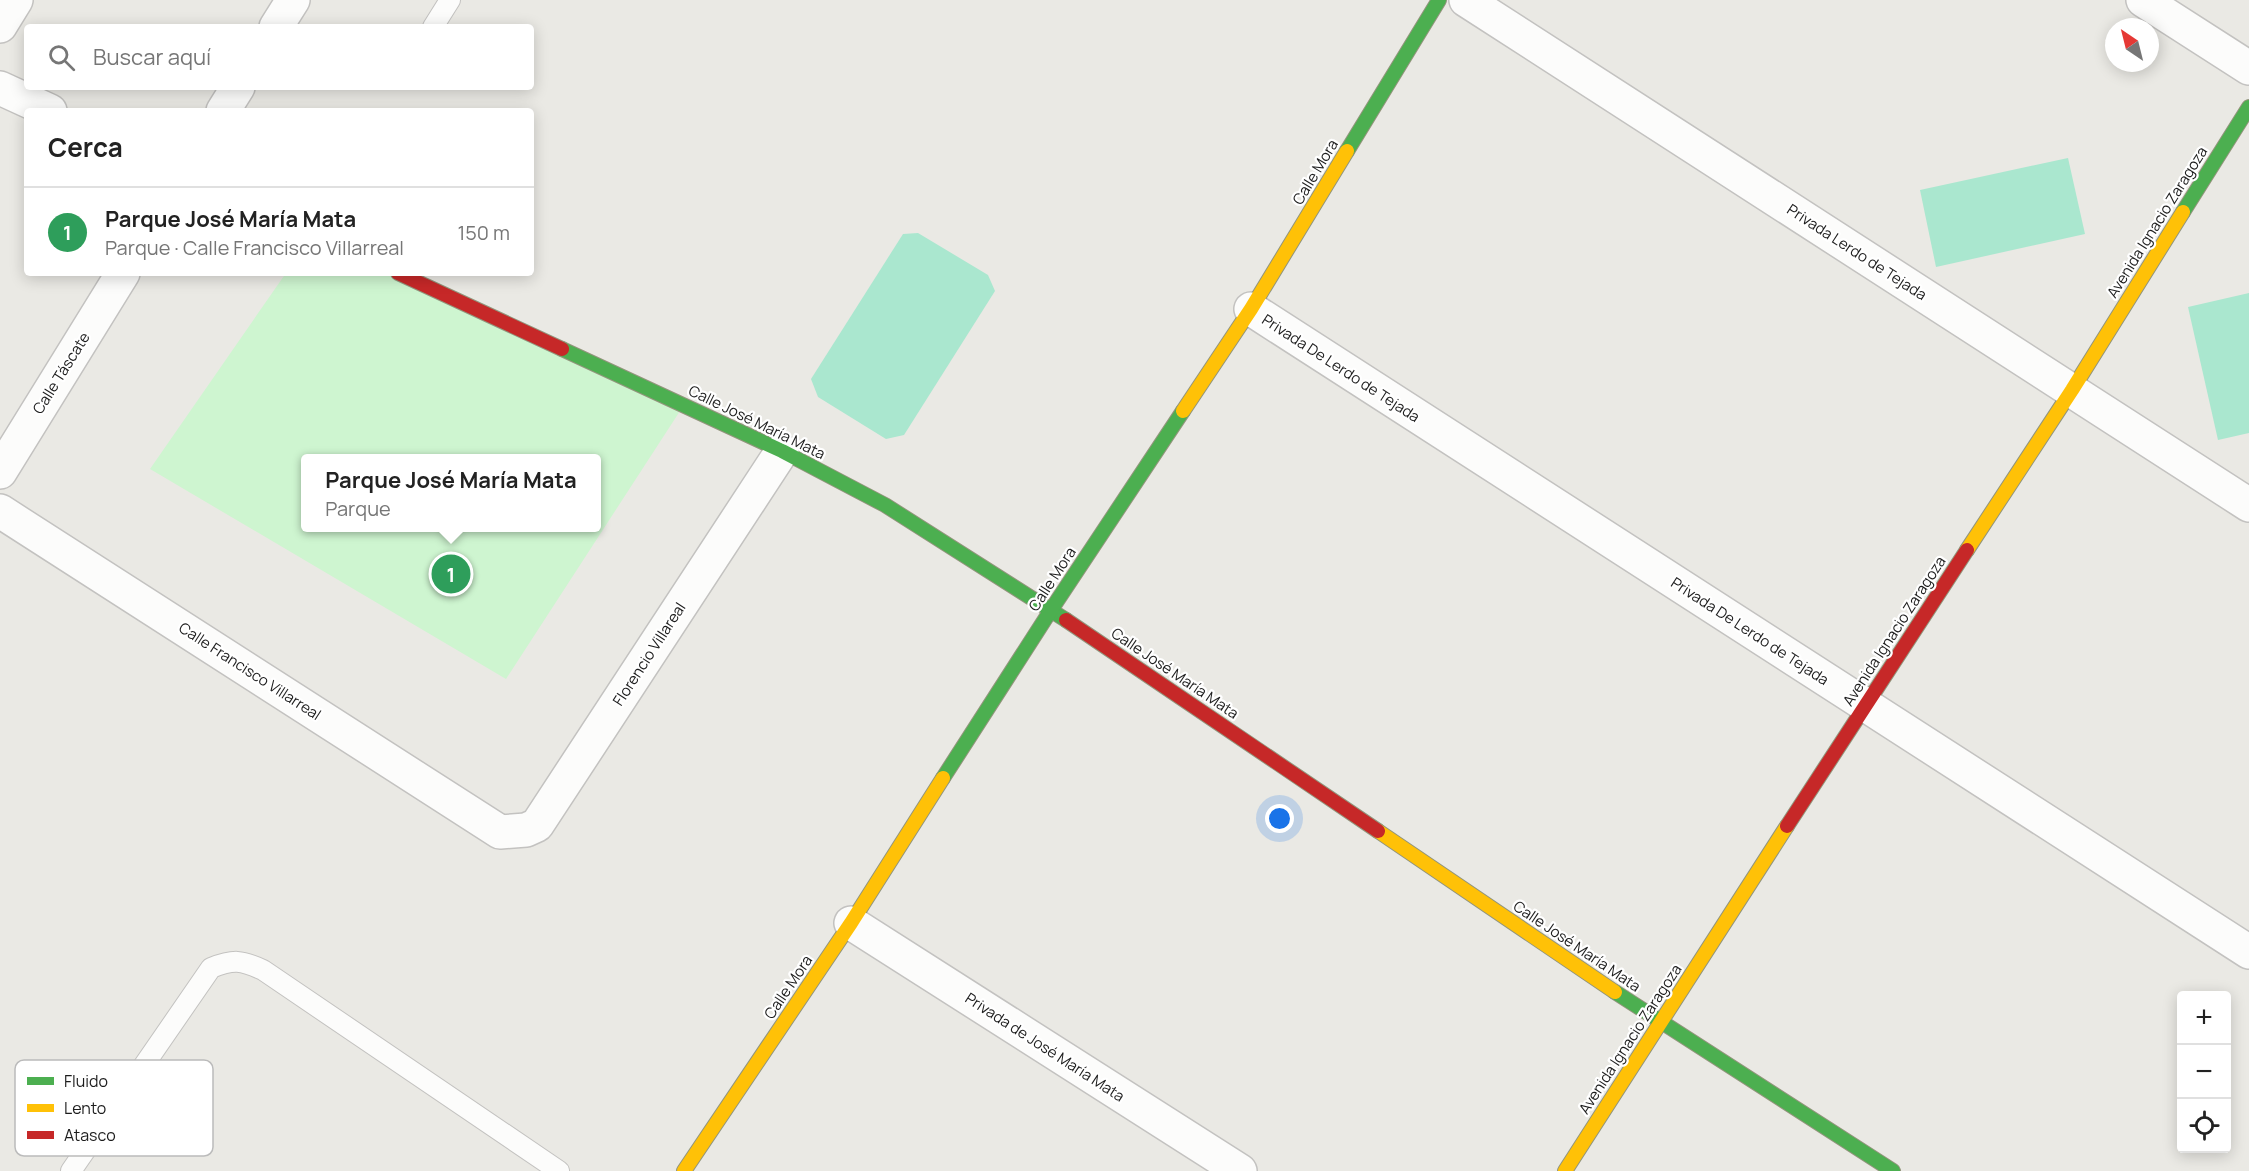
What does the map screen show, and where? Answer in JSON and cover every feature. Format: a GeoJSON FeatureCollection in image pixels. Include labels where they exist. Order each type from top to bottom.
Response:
{"type":"FeatureCollection","features":[{"type":"Feature","properties":{"kind":"street"},"geometry":{"type":"LineString","coordinates":[[0,26],[16,0]]}},
{"type":"Feature","properties":{"kind":"street"},"geometry":{"type":"LineString","coordinates":[[278,24],[293,0]]}},
{"type":"Feature","properties":{"kind":"street","name":"Calle Mora"},"geometry":{"type":"LineString","coordinates":[[684,1171],[851,923],[1052,610],[1251,309],[1439,0]]}},
{"type":"Feature","properties":{"kind":"street","name":"Privada Lerdo de Tejada"},"geometry":{"type":"LineString","coordinates":[[1466,0],[2249,505]]}},
{"type":"Feature","properties":{"kind":"street"},"geometry":{"type":"LineString","coordinates":[[2143,0],[2249,68]]}},
{"type":"Feature","properties":{"kind":"street"},"geometry":{"type":"LineString","coordinates":[[0,88],[43,108]]}},
{"type":"Feature","properties":{"kind":"street"},"geometry":{"type":"LineString","coordinates":[[226,108],[236,90]]}},
{"type":"Feature","properties":{"kind":"street","name":"Avenida Ignacio Zaragoza"},"geometry":{"type":"LineString","coordinates":[[1564,1171],[2072,390],[2249,107]]}},
{"type":"Feature","properties":{"kind":"street","name":"Calle Táscate"},"geometry":{"type":"LineString","coordinates":[[0,472],[121,276]]}},
{"type":"Feature","properties":{"kind":"street","name":"Calle José María Mata"},"geometry":{"type":"LineString","coordinates":[[404,276],[782,451],[885,505],[1052,610],[1660,1022],[1893,1171]]}},
{"type":"Feature","properties":{"kind":"street","name":"Privada De Lerdo de Tejada"},"geometry":{"type":"LineString","coordinates":[[1251,309],[2249,952]]}},
{"type":"Feature","properties":{"kind":"street","name":"Florencio Villareal"},"geometry":{"type":"LineString","coordinates":[[500,832],[526,830],[537,825],[782,451]]}},
{"type":"Feature","properties":{"kind":"street","name":"Calle Francisco Villarreal"},"geometry":{"type":"LineString","coordinates":[[0,511],[500,832]]}},
{"type":"Feature","properties":{"kind":"street","name":"Privada de José María Mata"},"geometry":{"type":"LineString","coordinates":[[851,923],[1240,1171]]}},
{"type":"Feature","properties":{"kind":"lane"},"geometry":{"type":"LineString","coordinates":[[435,24],[450,0]]}},
{"type":"Feature","properties":{"kind":"lane"},"geometry":{"type":"LineString","coordinates":[[148,1060],[211,968],[229,961],[243,961],[263,970],[559,1171]]}},
{"type":"Feature","properties":{"kind":"lane"},"geometry":{"type":"LineString","coordinates":[[71,1171],[81,1156]]}},
{"type":"Feature","properties":{"kind":"green space"},"geometry":{"type":"Polygon","coordinates":[[[2068,158],[2085,234],[1936,267],[1920,190],[2068,158]]]}},
{"type":"Feature","properties":{"kind":"green space"},"geometry":{"type":"Polygon","coordinates":[[[918,233],[988,275],[995,291],[904,435],[886,439],[818,397],[811,379],[903,234],[918,233]]]}},
{"type":"Feature","properties":{"kind":"green space"},"geometry":{"type":"Polygon","coordinates":[[[284,276],[397,276],[680,411],[506,679],[150,469],[284,276]]]}},
{"type":"Feature","properties":{"kind":"green space"},"geometry":{"type":"Polygon","coordinates":[[[2249,293],[2249,433],[2218,440],[2188,307],[2249,293]]]}},
{"type":"Feature","properties":{"kind":"traffic: fast"},"geometry":{"type":"LineString","coordinates":[[1347,151],[1439,0]]}},
{"type":"Feature","properties":{"kind":"traffic: fast"},"geometry":{"type":"LineString","coordinates":[[2183,212],[2249,107]]}},
{"type":"Feature","properties":{"kind":"traffic: fast"},"geometry":{"type":"LineString","coordinates":[[562,349],[782,451],[885,505],[1066,620]]}},
{"type":"Feature","properties":{"kind":"traffic: fast"},"geometry":{"type":"LineString","coordinates":[[943,778],[1183,411]]}},
{"type":"Feature","properties":{"kind":"traffic: fast"},"geometry":{"type":"LineString","coordinates":[[1615,992],[1893,1171]]}},
{"type":"Feature","properties":{"kind":"traffic: slow"},"geometry":{"type":"LineString","coordinates":[[1183,411],[1251,309],[1347,151]]}},
{"type":"Feature","properties":{"kind":"traffic: slow"},"geometry":{"type":"LineString","coordinates":[[1967,550],[2072,390],[2183,212]]}},
{"type":"Feature","properties":{"kind":"traffic: slow"},"geometry":{"type":"LineString","coordinates":[[684,1171],[851,923],[943,778]]}},
{"type":"Feature","properties":{"kind":"traffic: slow"},"geometry":{"type":"LineString","coordinates":[[1565,1171],[1787,826]]}},
{"type":"Feature","properties":{"kind":"traffic: slow"},"geometry":{"type":"LineString","coordinates":[[1378,831],[1615,992]]}},
{"type":"Feature","properties":{"kind":"traffic: jam"},"geometry":{"type":"LineString","coordinates":[[404,276],[562,349]]}},
{"type":"Feature","properties":{"kind":"traffic: jam"},"geometry":{"type":"LineString","coordinates":[[1787,826],[1967,550]]}},
{"type":"Feature","properties":{"kind":"traffic: jam"},"geometry":{"type":"LineString","coordinates":[[1066,620],[1378,831]]}},
{"type":"Feature","properties":{"kind":"place","name":"Parque José María Mata"},"geometry":{"type":"Point","coordinates":[451,574]}}]}
